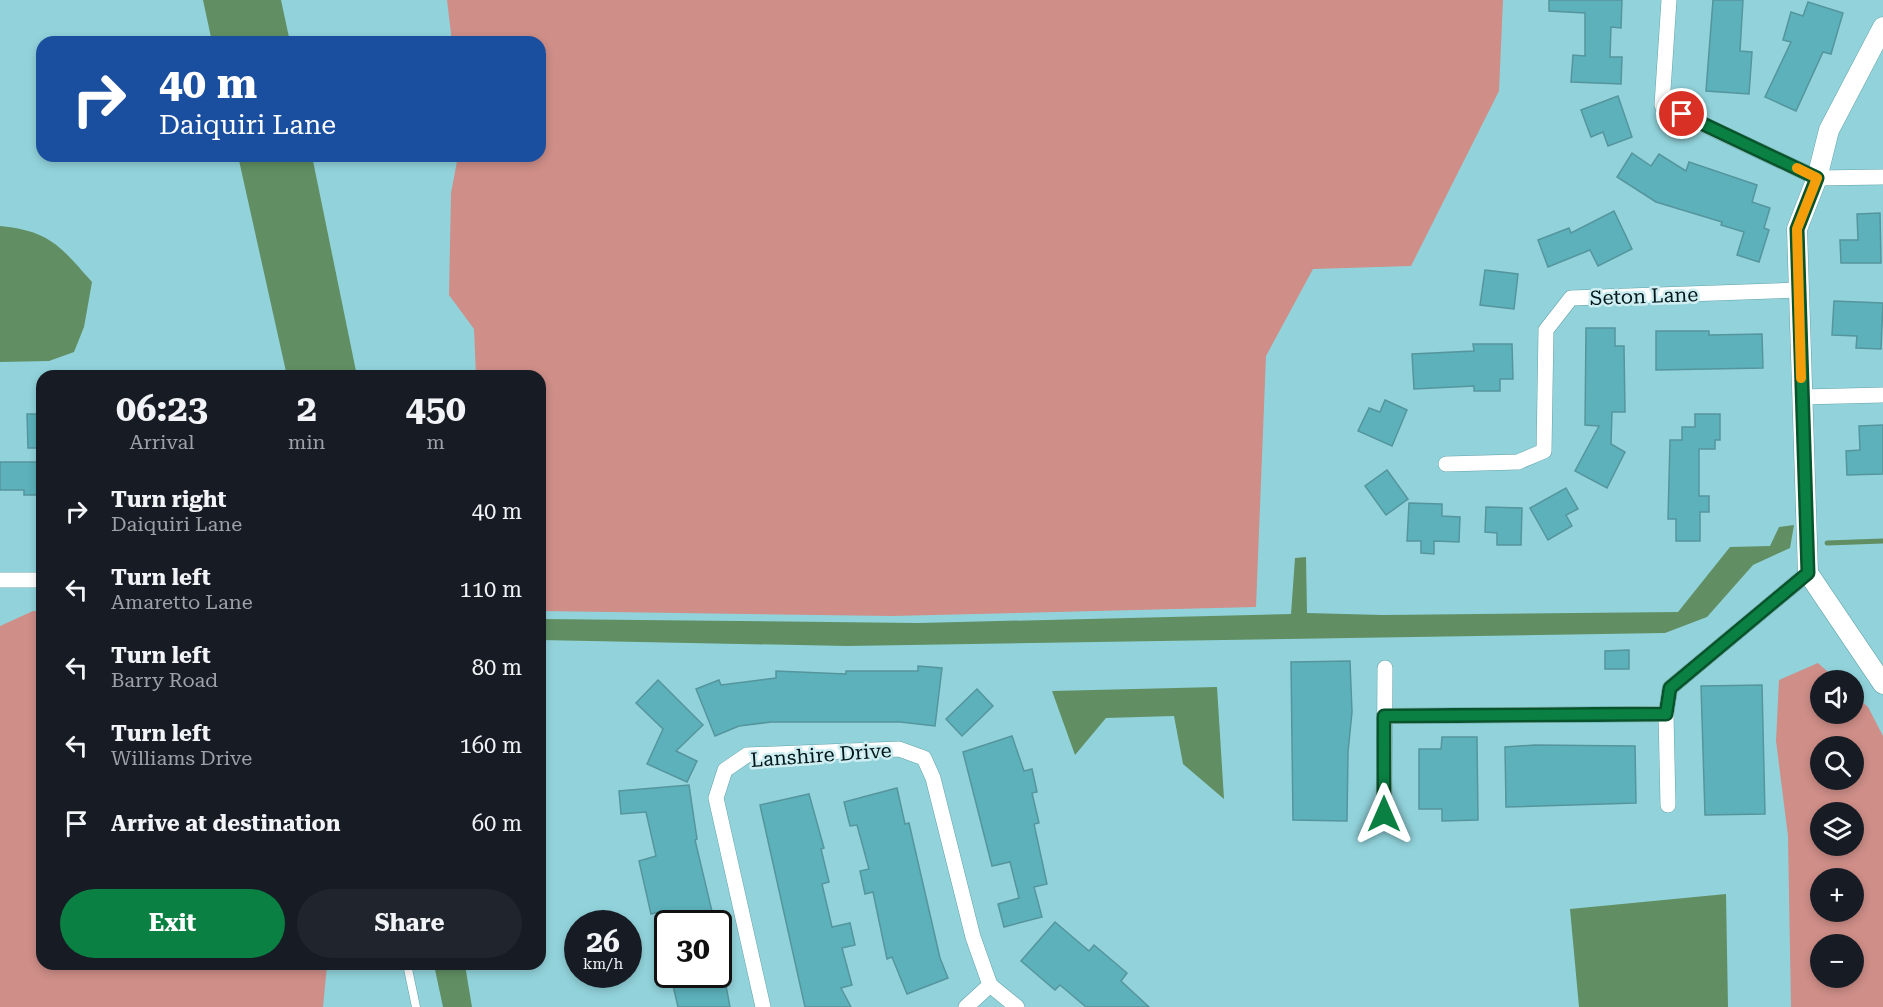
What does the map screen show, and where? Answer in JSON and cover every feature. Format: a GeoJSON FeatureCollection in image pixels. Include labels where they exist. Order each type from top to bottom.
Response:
{"type":"FeatureCollection","features":[{"type":"Feature","properties":{"kind":"street"},"geometry":{"type":"LineString","coordinates":[[1669,0],[1662,105],[1817,178],[1883,177]]}},
{"type":"Feature","properties":{"kind":"street"},"geometry":{"type":"LineString","coordinates":[[1883,27],[1829,130],[1817,178],[1797,229],[1808,573],[1883,684]]}},
{"type":"Feature","properties":{"kind":"street","name":"Seton Lane"},"geometry":{"type":"LineString","coordinates":[[1446,464],[1518,462],[1544,451],[1546,330],[1571,298],[1799,290]]}},
{"type":"Feature","properties":{"kind":"street"},"geometry":{"type":"LineString","coordinates":[[1802,397],[1883,394]]}},
{"type":"Feature","properties":{"kind":"street"},"geometry":{"type":"LineString","coordinates":[[1668,805],[1666,714],[1670,688],[1808,573]]}},
{"type":"Feature","properties":{"kind":"street"},"geometry":{"type":"LineString","coordinates":[[0,580],[36,580]]}},
{"type":"Feature","properties":{"kind":"street"},"geometry":{"type":"LineString","coordinates":[[1384,814],[1385,668]]}},
{"type":"Feature","properties":{"kind":"street"},"geometry":{"type":"LineString","coordinates":[[1384,716],[1666,714]]}},
{"type":"Feature","properties":{"kind":"street","name":"Lanshire Drive"},"geometry":{"type":"LineString","coordinates":[[763,1007],[716,798],[725,770],[747,755],[899,749],[924,758],[933,778],[973,937],[990,985]]}},
{"type":"Feature","properties":{"kind":"street"},"geometry":{"type":"LineString","coordinates":[[966,1007],[990,985],[1017,1007]]}},
{"type":"Feature","properties":{"kind":"lane"},"geometry":{"type":"LineString","coordinates":[[408,970],[416,1007]]}},
{"type":"Feature","properties":{"kind":"shaded area"},"geometry":{"type":"Polygon","coordinates":[[[203,0],[281,0],[289,36],[211,36],[203,0]]]}},
{"type":"Feature","properties":{"kind":"shaded area"},"geometry":{"type":"Polygon","coordinates":[[[447,0],[1503,0],[1499,91],[1411,266],[1313,269],[1266,356],[1256,607],[892,616],[546,611],[546,370],[476,370],[474,329],[449,295],[451,193],[457,162],[546,162],[546,36],[451,36],[447,0]]]}},
{"type":"Feature","properties":{"kind":"shaded area"},"geometry":{"type":"Polygon","coordinates":[[[239,162],[313,162],[356,370],[286,370],[239,162]]]}},
{"type":"Feature","properties":{"kind":"shaded area"},"geometry":{"type":"Polygon","coordinates":[[[0,226],[31,232],[53,242],[92,282],[84,327],[74,352],[49,361],[0,362],[0,226]]]}},
{"type":"Feature","properties":{"kind":"shaded area"},"geometry":{"type":"Polygon","coordinates":[[[1794,525],[1790,548],[1753,565],[1707,617],[1665,633],[847,646],[546,640],[546,619],[919,623],[1291,614],[1295,558],[1306,557],[1307,613],[1383,615],[1678,612],[1730,547],[1770,546],[1779,527],[1794,525]]]}},
{"type":"Feature","properties":{"kind":"shaded area"},"geometry":{"type":"Polygon","coordinates":[[[36,611],[36,970],[327,970],[323,1007],[0,1007],[0,626],[36,611]]]}},
{"type":"Feature","properties":{"kind":"shaded area"},"geometry":{"type":"Polygon","coordinates":[[[1818,663],[1826,670],[1810,670],[1810,724],[1864,724],[1864,704],[1883,736],[1883,1007],[1791,1007],[1788,836],[1776,741],[1779,680],[1818,663]]]}},
{"type":"Feature","properties":{"kind":"shaded area"},"geometry":{"type":"Polygon","coordinates":[[[1217,687],[1224,799],[1183,764],[1174,716],[1106,718],[1075,755],[1052,691],[1217,687]]]}},
{"type":"Feature","properties":{"kind":"shaded area"},"geometry":{"type":"Polygon","coordinates":[[[1726,894],[1728,1007],[1579,1007],[1570,909],[1726,894]]]}},
{"type":"Feature","properties":{"kind":"shaded area"},"geometry":{"type":"Polygon","coordinates":[[[435,970],[466,970],[472,1007],[443,1007],[435,970]]]}},
{"type":"Feature","properties":{"kind":"building"},"geometry":{"type":"Polygon","coordinates":[[[1549,0],[1622,0],[1621,28],[1611,27],[1610,57],[1622,57],[1621,84],[1571,82],[1573,55],[1585,56],[1585,13],[1549,11],[1549,0]]]}},
{"type":"Feature","properties":{"kind":"building"},"geometry":{"type":"Polygon","coordinates":[[[1713,0],[1743,0],[1740,51],[1752,52],[1749,94],[1706,91],[1713,0]]]}},
{"type":"Feature","properties":{"kind":"building"},"geometry":{"type":"Polygon","coordinates":[[[1808,2],[1843,13],[1831,54],[1823,52],[1796,111],[1765,97],[1791,42],[1783,40],[1791,12],[1803,16],[1808,2]]]}},
{"type":"Feature","properties":{"kind":"building"},"geometry":{"type":"Polygon","coordinates":[[[1618,96],[1632,137],[1608,146],[1603,132],[1591,137],[1581,110],[1618,96]]]}},
{"type":"Feature","properties":{"kind":"building"},"geometry":{"type":"Polygon","coordinates":[[[1632,153],[1651,166],[1659,154],[1686,171],[1689,162],[1757,185],[1752,202],[1770,208],[1764,228],[1769,230],[1759,262],[1737,255],[1744,232],[1721,225],[1722,222],[1656,202],[1617,177],[1632,153]]]}},
{"type":"Feature","properties":{"kind":"building"},"geometry":{"type":"Polygon","coordinates":[[[1614,211],[1632,249],[1598,266],[1590,250],[1548,267],[1538,240],[1569,228],[1571,233],[1614,211]]]}},
{"type":"Feature","properties":{"kind":"building"},"geometry":{"type":"Polygon","coordinates":[[[1880,213],[1881,263],[1841,263],[1840,240],[1858,240],[1857,214],[1880,213]]]}},
{"type":"Feature","properties":{"kind":"building"},"geometry":{"type":"Polygon","coordinates":[[[1485,270],[1518,274],[1514,309],[1480,305],[1485,270]]]}},
{"type":"Feature","properties":{"kind":"building"},"geometry":{"type":"Polygon","coordinates":[[[1834,301],[1883,303],[1881,349],[1856,348],[1857,336],[1832,335],[1834,301]]]}},
{"type":"Feature","properties":{"kind":"building"},"geometry":{"type":"Polygon","coordinates":[[[1586,328],[1615,328],[1615,346],[1624,346],[1625,412],[1612,412],[1611,444],[1625,452],[1607,488],[1575,471],[1599,426],[1585,425],[1586,328]]]}},
{"type":"Feature","properties":{"kind":"building"},"geometry":{"type":"Polygon","coordinates":[[[1656,331],[1709,331],[1709,335],[1762,334],[1763,368],[1656,370],[1656,331]]]}},
{"type":"Feature","properties":{"kind":"building"},"geometry":{"type":"Polygon","coordinates":[[[1473,344],[1512,344],[1513,379],[1500,379],[1500,391],[1474,391],[1474,386],[1414,389],[1412,354],[1474,351],[1473,344]]]}},
{"type":"Feature","properties":{"kind":"building"},"geometry":{"type":"Polygon","coordinates":[[[1385,400],[1407,410],[1392,446],[1358,431],[1369,408],[1380,412],[1385,400]]]}},
{"type":"Feature","properties":{"kind":"building"},"geometry":{"type":"Polygon","coordinates":[[[27,414],[36,414],[36,448],[28,448],[27,414]]]}},
{"type":"Feature","properties":{"kind":"building"},"geometry":{"type":"Polygon","coordinates":[[[1695,414],[1720,414],[1720,440],[1715,440],[1715,449],[1699,449],[1699,496],[1709,496],[1709,512],[1700,512],[1700,541],[1676,541],[1676,519],[1668,519],[1670,440],[1682,440],[1682,427],[1695,427],[1695,414]]]}},
{"type":"Feature","properties":{"kind":"building"},"geometry":{"type":"Polygon","coordinates":[[[1883,425],[1883,474],[1847,475],[1846,451],[1860,450],[1859,426],[1883,425]]]}},
{"type":"Feature","properties":{"kind":"building"},"geometry":{"type":"Polygon","coordinates":[[[0,462],[36,462],[36,495],[24,495],[24,490],[0,490],[0,462]]]}},
{"type":"Feature","properties":{"kind":"building"},"geometry":{"type":"Polygon","coordinates":[[[1387,470],[1408,499],[1386,515],[1365,486],[1387,470]]]}},
{"type":"Feature","properties":{"kind":"building"},"geometry":{"type":"Polygon","coordinates":[[[1566,488],[1578,509],[1566,515],[1572,526],[1548,540],[1530,508],[1566,488]]]}},
{"type":"Feature","properties":{"kind":"building"},"geometry":{"type":"Polygon","coordinates":[[[1409,503],[1442,504],[1442,516],[1460,517],[1459,542],[1434,541],[1434,554],[1421,553],[1421,541],[1407,541],[1409,503]]]}},
{"type":"Feature","properties":{"kind":"building"},"geometry":{"type":"Polygon","coordinates":[[[1486,507],[1522,508],[1521,545],[1497,545],[1497,533],[1485,532],[1486,507]]]}},
{"type":"Feature","properties":{"kind":"building"},"geometry":{"type":"Polygon","coordinates":[[[1629,650],[1629,669],[1605,669],[1605,651],[1629,650]]]}},
{"type":"Feature","properties":{"kind":"building"},"geometry":{"type":"Polygon","coordinates":[[[1350,661],[1352,712],[1348,752],[1347,821],[1293,820],[1291,662],[1350,661]]]}},
{"type":"Feature","properties":{"kind":"building"},"geometry":{"type":"Polygon","coordinates":[[[918,666],[942,668],[935,726],[900,722],[771,722],[739,726],[715,736],[696,689],[719,680],[721,685],[776,678],[776,671],[846,674],[846,671],[918,671],[918,666]]]}},
{"type":"Feature","properties":{"kind":"building"},"geometry":{"type":"Polygon","coordinates":[[[658,680],[703,725],[676,751],[697,761],[687,782],[647,764],[663,729],[636,703],[658,680]]]}},
{"type":"Feature","properties":{"kind":"building"},"geometry":{"type":"Polygon","coordinates":[[[1762,685],[1765,814],[1705,815],[1701,686],[1762,685]]]}},
{"type":"Feature","properties":{"kind":"building"},"geometry":{"type":"Polygon","coordinates":[[[977,689],[993,706],[962,736],[946,719],[977,689]]]}},
{"type":"Feature","properties":{"kind":"building"},"geometry":{"type":"Polygon","coordinates":[[[1012,736],[1024,771],[1032,769],[1037,792],[1032,793],[1039,823],[1034,824],[1047,884],[1034,887],[1042,917],[1004,927],[998,904],[1019,898],[1010,862],[992,866],[963,752],[1012,736]]]}},
{"type":"Feature","properties":{"kind":"building"},"geometry":{"type":"Polygon","coordinates":[[[1442,737],[1477,737],[1478,820],[1442,821],[1442,809],[1419,809],[1419,749],[1441,749],[1442,737]]]}},
{"type":"Feature","properties":{"kind":"building"},"geometry":{"type":"Polygon","coordinates":[[[1635,746],[1636,803],[1506,807],[1505,747],[1635,746]]]}},
{"type":"Feature","properties":{"kind":"building"},"geometry":{"type":"Polygon","coordinates":[[[689,785],[697,839],[695,840],[712,910],[654,910],[654,913],[651,914],[639,861],[656,856],[646,812],[621,814],[619,791],[689,785]]]}},
{"type":"Feature","properties":{"kind":"building"},"geometry":{"type":"Polygon","coordinates":[[[897,788],[905,824],[909,823],[940,958],[948,978],[907,994],[892,957],[887,959],[873,892],[865,894],[860,871],[869,869],[857,825],[850,826],[844,802],[897,788]]]}},
{"type":"Feature","properties":{"kind":"building"},"geometry":{"type":"Polygon","coordinates":[[[809,794],[824,848],[821,849],[829,882],[822,884],[832,927],[850,923],[855,945],[842,948],[852,985],[841,988],[851,1007],[805,1007],[760,805],[809,794]]]}},
{"type":"Feature","properties":{"kind":"building"},"geometry":{"type":"Polygon","coordinates":[[[1055,922],[1089,951],[1094,945],[1127,973],[1121,981],[1149,1007],[1086,1007],[1060,985],[1055,990],[1021,961],[1055,922]]]}},
{"type":"Feature","properties":{"kind":"building"},"geometry":{"type":"Polygon","coordinates":[[[674,988],[726,988],[730,1007],[678,1007],[674,988]]]}},
{"type":"Feature","properties":{"kind":"waterway"},"geometry":{"type":"LineString","coordinates":[[1827,543],[1883,541]]}},
{"type":"Feature","properties":{"kind":"slow traffic"},"geometry":{"type":"LineString","coordinates":[[1797,168],[1817,178],[1797,229],[1801,378]]}},
{"type":"Feature","properties":{"kind":"route"},"geometry":{"type":"LineString","coordinates":[[1384,814],[1384,716],[1666,714],[1670,688],[1808,573],[1797,229],[1817,178],[1682,114]]}}]}
